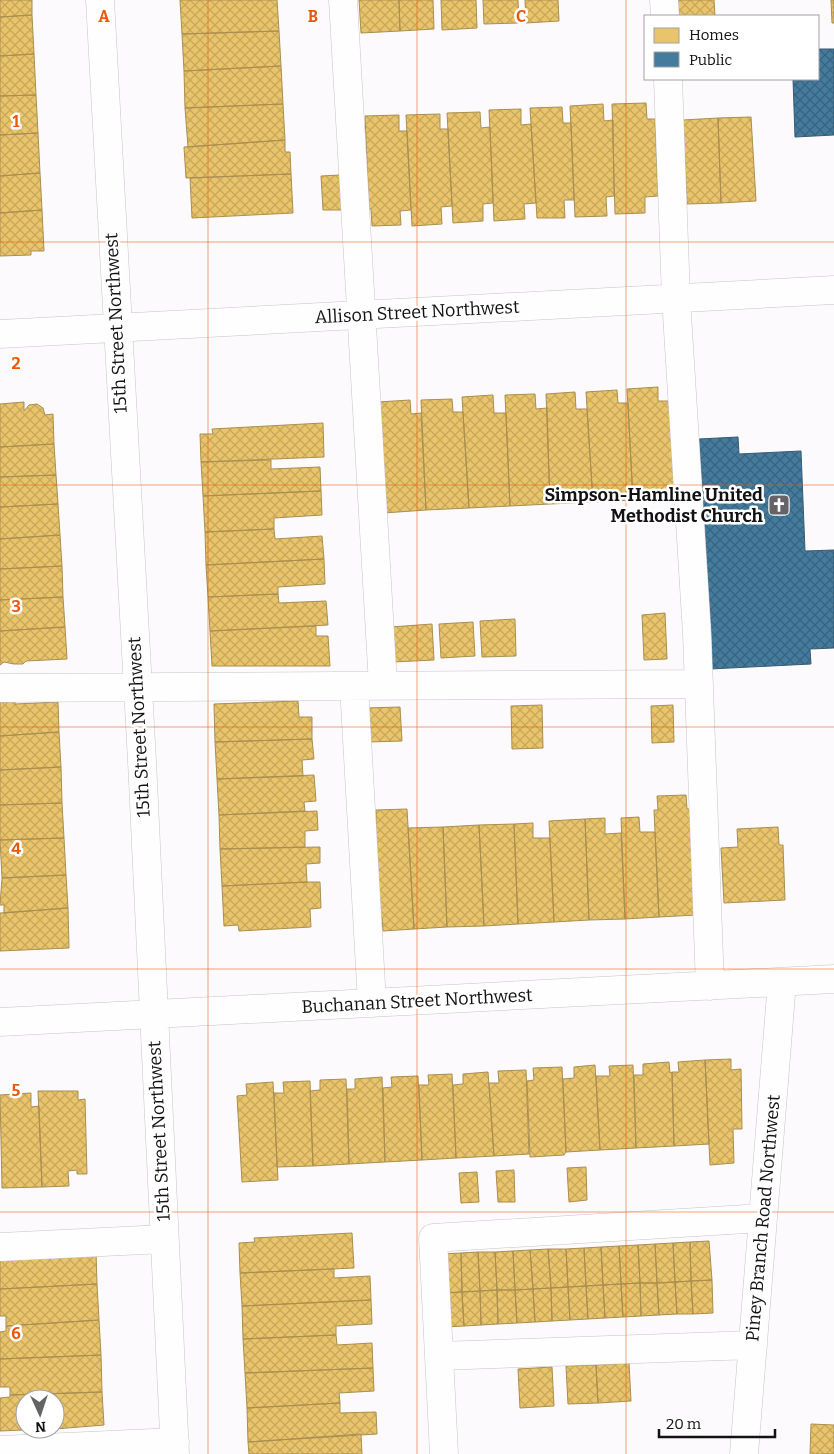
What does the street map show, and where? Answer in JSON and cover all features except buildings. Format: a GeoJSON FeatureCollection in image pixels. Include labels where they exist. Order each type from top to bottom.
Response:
{"type":"FeatureCollection","features":[{"type":"Feature","properties":{"kind":"street","name":"15th Street Northwest"},"geometry":{"type":"LineString","coordinates":[[100,0],[175,1448]]}},
{"type":"Feature","properties":{"kind":"street"},"geometry":{"type":"LineString","coordinates":[[343,0],[383,685]]}},
{"type":"Feature","properties":{"kind":"street"},"geometry":{"type":"LineString","coordinates":[[664,0],[665,15]]}},
{"type":"Feature","properties":{"kind":"street"},"geometry":{"type":"LineString","coordinates":[[668,80],[676,298],[699,684],[710,986]]}},
{"type":"Feature","properties":{"kind":"street","name":"Allison Street Northwest"},"geometry":{"type":"LineString","coordinates":[[0,334],[834,290]]}},
{"type":"Feature","properties":{"kind":"street"},"geometry":{"type":"LineString","coordinates":[[0,688],[699,684]]}},
{"type":"Feature","properties":{"kind":"street"},"geometry":{"type":"LineString","coordinates":[[354,686],[372,1003]]}},
{"type":"Feature","properties":{"kind":"street","name":"Buchanan Street Northwest"},"geometry":{"type":"LineString","coordinates":[[0,1022],[834,980]]}},
{"type":"Feature","properties":{"kind":"street","name":"Piney Branch Road Northwest"},"geometry":{"type":"LineString","coordinates":[[744,1454],[782,982]]}},
{"type":"Feature","properties":{"kind":"street"},"geometry":{"type":"LineString","coordinates":[[444,1454],[433,1238],[763,1218]]}},
{"type":"Feature","properties":{"kind":"street"},"geometry":{"type":"LineString","coordinates":[[0,1247],[164,1239]]}},
{"type":"Feature","properties":{"kind":"street"},"geometry":{"type":"LineString","coordinates":[[438,1356],[753,1345]]}},
{"type":"Feature","properties":{"kind":"street"},"geometry":{"type":"LineString","coordinates":[[0,1450],[175,1448]]}},
{"type":"Feature","properties":{"kind":"place","name":"Simpson-Hamline United Methodist Church"},"geometry":{"type":"Point","coordinates":[779,505]}}]}
